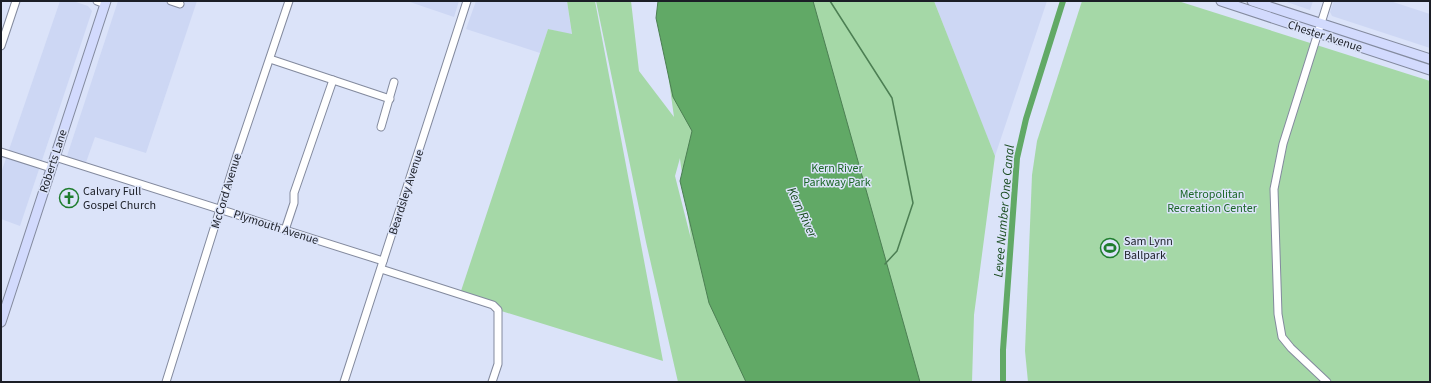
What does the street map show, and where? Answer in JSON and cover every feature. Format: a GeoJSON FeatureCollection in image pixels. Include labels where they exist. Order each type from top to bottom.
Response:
{"type":"FeatureCollection","features":[{"type":"Feature","properties":{"kind":"main road","name":"Chester Avenue"},"geometry":{"type":"LineString","coordinates":[[1221,1],[1317,34],[1430,70]]}},
{"type":"Feature","properties":{"kind":"main road","name":"Chester Avenue"},"geometry":{"type":"LineString","coordinates":[[1252,1],[1430,59]]}},
{"type":"Feature","properties":{"kind":"main road","name":"Roberts Lane"},"geometry":{"type":"LineString","coordinates":[[1,322],[55,157],[103,2]]}},
{"type":"Feature","properties":{"kind":"street"},"geometry":{"type":"LineString","coordinates":[[1,46],[16,1]]}},
{"type":"Feature","properties":{"kind":"street"},"geometry":{"type":"LineString","coordinates":[[170,1],[180,4]]}},
{"type":"Feature","properties":{"kind":"street","name":"McCord Avenue"},"geometry":{"type":"LineString","coordinates":[[166,382],[237,155],[289,1]]}},
{"type":"Feature","properties":{"kind":"street","name":"Beardsley Avenue"},"geometry":{"type":"LineString","coordinates":[[344,382],[468,1]]}},
{"type":"Feature","properties":{"kind":"street"},"geometry":{"type":"LineString","coordinates":[[1327,382],[1291,348],[1282,337],[1278,314],[1274,188],[1283,144],[1328,1]]}},
{"type":"Feature","properties":{"kind":"street"},"geometry":{"type":"LineString","coordinates":[[270,59],[390,99]]}},
{"type":"Feature","properties":{"kind":"street"},"geometry":{"type":"LineString","coordinates":[[285,230],[294,203],[294,193],[333,80]]}},
{"type":"Feature","properties":{"kind":"street"},"geometry":{"type":"LineString","coordinates":[[381,127],[394,82]]}},
{"type":"Feature","properties":{"kind":"street"},"geometry":{"type":"LineString","coordinates":[[1,152],[51,168]]}},
{"type":"Feature","properties":{"kind":"street","name":"Plymouth Avenue"},"geometry":{"type":"LineString","coordinates":[[55,157],[383,261]]}},
{"type":"Feature","properties":{"kind":"street"},"geometry":{"type":"LineString","coordinates":[[381,269],[493,305],[498,310],[498,364],[492,382]]}},
{"type":"Feature","properties":{"kind":"shaded area"},"geometry":{"type":"Polygon","coordinates":[[[60,1],[73,1],[88,6],[92,11],[20,226],[1,219],[1,173],[60,1]]]}},
{"type":"Feature","properties":{"kind":"shaded area"},"geometry":{"type":"Polygon","coordinates":[[[118,1],[197,1],[146,153],[95,137],[84,168],[65,162],[118,1]]]}},
{"type":"Feature","properties":{"kind":"shaded area"},"geometry":{"type":"Polygon","coordinates":[[[407,1],[459,1],[454,17],[407,1]]]}},
{"type":"Feature","properties":{"kind":"shaded area"},"geometry":{"type":"Polygon","coordinates":[[[476,1],[567,1],[572,35],[548,29],[540,53],[466,29],[476,1]]]}},
{"type":"Feature","properties":{"kind":"shaded area"},"geometry":{"type":"Polygon","coordinates":[[[934,1],[1047,1],[995,156],[978,114],[934,1]]]}},
{"type":"Feature","properties":{"kind":"shaded area"},"geometry":{"type":"Polygon","coordinates":[[[1284,1],[1313,1],[1310,10],[1284,1]]]}},
{"type":"Feature","properties":{"kind":"shaded area"},"geometry":{"type":"Polygon","coordinates":[[[1334,1],[1390,1],[1430,14],[1430,48],[1332,16],[1330,12],[1334,1]]]}},
{"type":"Feature","properties":{"kind":"green space"},"geometry":{"type":"Polygon","coordinates":[[[567,1],[595,1],[663,361],[498,310],[460,294],[548,29],[572,34],[567,1]]]}},
{"type":"Feature","properties":{"kind":"green space","name":"Kern River Parkway Park"},"geometry":{"type":"Polygon","coordinates":[[[596,1],[631,1],[639,71],[674,117],[658,1],[934,1],[995,156],[974,315],[972,382],[678,382],[646,242],[596,1]],[[680,158],[675,176],[691,239],[680,158]]]}},
{"type":"Feature","properties":{"kind":"green space","name":"Metropolitan Recreation Center"},"geometry":{"type":"Polygon","coordinates":[[[1082,1],[1178,1],[1430,81],[1430,382],[1028,382],[1025,351],[1032,175],[1037,141],[1082,1]]]}},
{"type":"Feature","properties":{"kind":"water","name":"Kern River Parkway Park"},"geometry":{"type":"Polygon","coordinates":[[[658,1],[813,1],[920,382],[746,382],[709,303],[680,181],[692,131],[673,97],[656,18],[658,1]]]}},
{"type":"Feature","properties":{"kind":"waterway"},"geometry":{"type":"LineString","coordinates":[[830,1],[892,98],[913,203],[897,251],[885,264]]}},
{"type":"Feature","properties":{"kind":"waterway","name":"Levee Number One Canal"},"geometry":{"type":"LineString","coordinates":[[1003,382],[1003,350],[1017,158],[1026,119],[1063,1]]}},
{"type":"Feature","properties":{"kind":"place","name":"Calvary Full Gospel Church"},"geometry":{"type":"Point","coordinates":[69,198]}},
{"type":"Feature","properties":{"kind":"place","name":"Sam Lynn Ballpark"},"geometry":{"type":"Point","coordinates":[1110,248]}},
{"type":"Feature","properties":{"kind":"water label","name":"Kern River"},"geometry":{"type":"Point","coordinates":[803,212]}}]}
